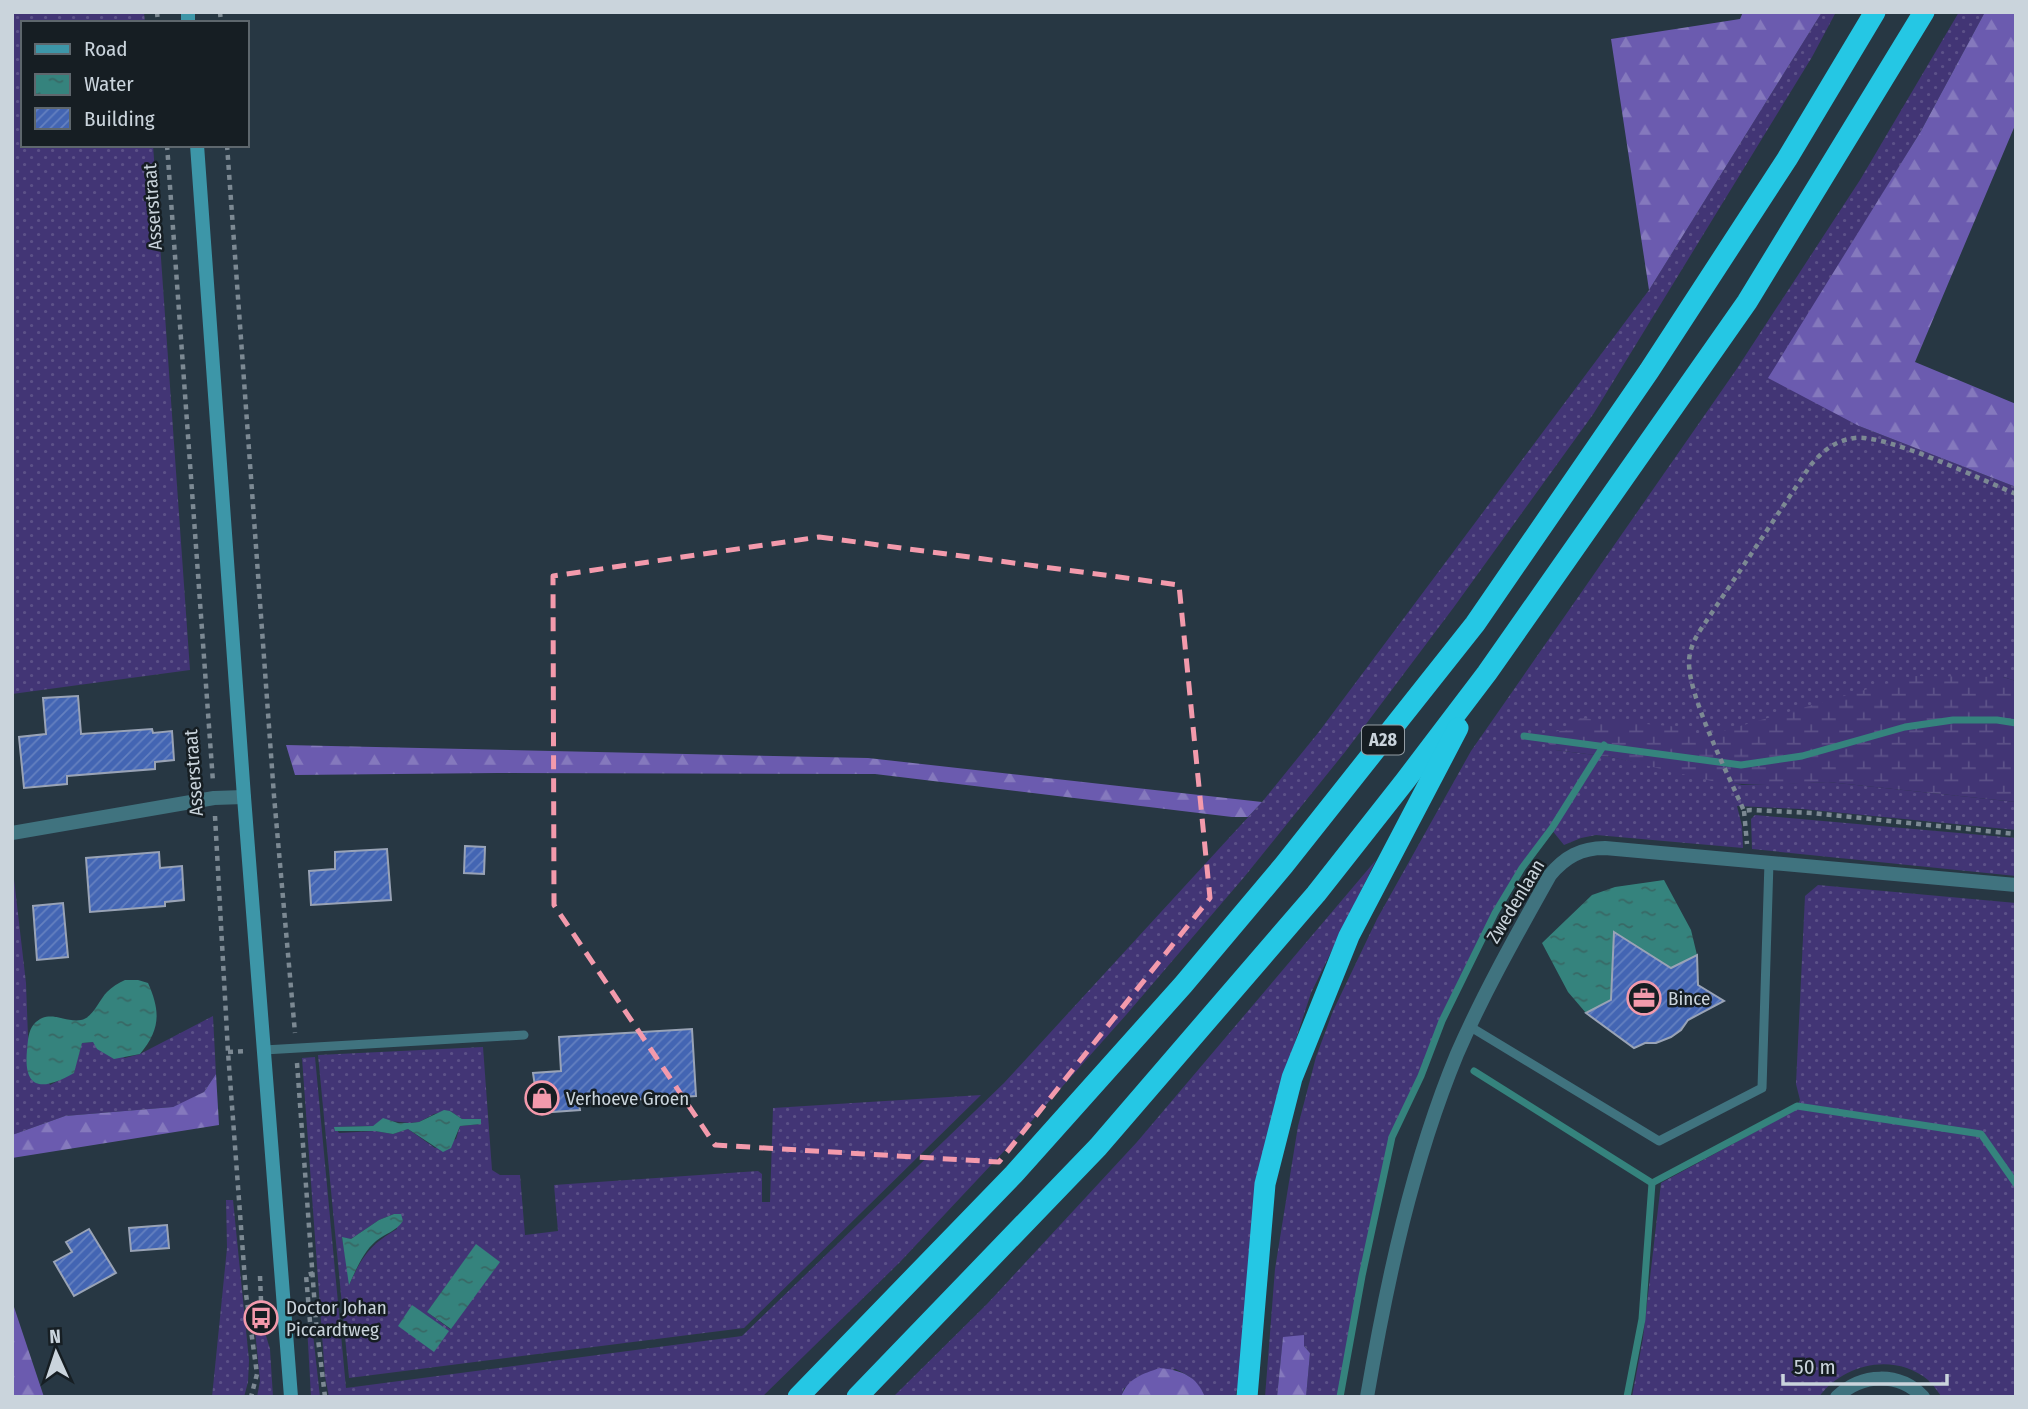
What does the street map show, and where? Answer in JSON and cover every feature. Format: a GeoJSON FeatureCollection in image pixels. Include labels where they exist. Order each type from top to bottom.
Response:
{"type":"FeatureCollection","features":[{"type":"Feature","properties":{"kind":"highway","name":"A28"},"geometry":{"type":"LineString","coordinates":[[798,1397],[1014,1174],[1174,995],[1284,865],[1466,635],[1650,371],[1787,159],[1875,12]]}},
{"type":"Feature","properties":{"kind":"highway","name":"A28"},"geometry":{"type":"LineString","coordinates":[[857,1397],[1098,1147],[1316,894],[1487,673],[1747,302],[1924,12]]}},
{"type":"Feature","properties":{"kind":"highway","name":"A28"},"geometry":{"type":"LineString","coordinates":[[1247,1397],[1265,1184],[1292,1078],[1349,936],[1487,673]]}},
{"type":"Feature","properties":{"kind":"main road"},"geometry":{"type":"LineString","coordinates":[[197,147],[291,1397]]}},
{"type":"Feature","properties":{"kind":"street"},"geometry":{"type":"LineString","coordinates":[[12,833],[214,798],[244,797]]}},
{"type":"Feature","properties":{"kind":"street","name":"Zwedenlaan"},"geometry":{"type":"LineString","coordinates":[[1367,1397],[1380,1318],[1433,1118],[1469,1026],[1496,970],[1550,875],[1567,859],[1589,848],[1605,848],[2016,886]]}},
{"type":"Feature","properties":{"kind":"street"},"geometry":{"type":"LineString","coordinates":[[1837,1397],[1845,1389],[1862,1380],[1881,1378],[1900,1381],[1923,1397]]}},
{"type":"Feature","properties":{"kind":"lane"},"geometry":{"type":"LineString","coordinates":[[1469,1026],[1659,1141],[1762,1088],[1769,862]]}},
{"type":"Feature","properties":{"kind":"lane"},"geometry":{"type":"LineString","coordinates":[[264,1050],[524,1035]]}},
{"type":"Feature","properties":{"kind":"path","name":"Asserstraat"},"geometry":{"type":"LineString","coordinates":[[167,147],[214,798],[229,1065],[246,1294],[257,1374],[251,1397]]}},
{"type":"Feature","properties":{"kind":"path"},"geometry":{"type":"LineString","coordinates":[[227,147],[274,796],[316,1322],[325,1397]]}},
{"type":"Feature","properties":{"kind":"path"},"geometry":{"type":"LineString","coordinates":[[1747,860],[1744,811],[1707,726],[1690,676],[1689,664],[1693,643],[1810,466],[1828,448],[1847,439],[1869,438],[1897,446],[2016,494]]}},
{"type":"Feature","properties":{"kind":"path"},"geometry":{"type":"LineString","coordinates":[[1744,811],[1801,813],[2016,834]]}},
{"type":"Feature","properties":{"kind":"path"},"geometry":{"type":"LineString","coordinates":[[310,1322],[306,1275],[314,1273]]}},
{"type":"Feature","properties":{"kind":"path"},"geometry":{"type":"LineString","coordinates":[[260,1276],[262,1325]]}},
{"type":"Feature","properties":{"kind":"highlighted area"},"geometry":{"type":"Polygon","coordinates":[[[819,537],[1179,585],[1210,898],[999,1162],[715,1145],[554,905],[553,576],[819,537]]]}},
{"type":"Feature","properties":{"kind":"green space"},"geometry":{"type":"Polygon","coordinates":[[[12,12],[144,12],[145,21],[21,21],[21,147],[153,147],[190,670],[12,694],[12,12]]]}},
{"type":"Feature","properties":{"kind":"green space"},"geometry":{"type":"Polygon","coordinates":[[[1743,12],[1822,12],[1649,290],[1611,39],[1740,19],[1743,12]]]}},
{"type":"Feature","properties":{"kind":"green space"},"geometry":{"type":"Polygon","coordinates":[[[1822,12],[1836,12],[1812,57],[1594,413],[1345,752],[1245,876],[1021,1133],[900,1262],[762,1397],[329,1397],[325,1376],[302,1058],[315,1057],[346,1388],[742,1336],[1004,1083],[1262,802],[1318,733],[1649,290],[1822,12]]]}},
{"type":"Feature","properties":{"kind":"green space"},"geometry":{"type":"Polygon","coordinates":[[[1959,12],[1985,12],[1921,131],[1805,320],[1859,426],[2016,487],[2016,681],[2003,677],[1768,720],[1695,740],[1557,731],[1555,750],[1611,757],[1742,785],[1828,782],[2016,802],[2016,830],[1802,809],[1737,806],[1742,826],[1743,848],[1596,835],[1564,845],[1551,829],[1522,868],[1480,939],[1392,1137],[1362,1276],[1340,1397],[1306,1397],[1310,1353],[1304,1346],[1304,1336],[1283,1338],[1277,1397],[1265,1397],[1275,1269],[1298,1126],[1316,1057],[1333,1011],[1377,919],[1471,751],[1736,370],[1860,180],[1959,12]]]}},
{"type":"Feature","properties":{"kind":"green space"},"geometry":{"type":"Polygon","coordinates":[[[1985,12],[2016,12],[2016,123],[1915,362],[2016,404],[2016,487],[1859,426],[1768,378],[1921,131],[1985,12]]]}},
{"type":"Feature","properties":{"kind":"green space"},"geometry":{"type":"Polygon","coordinates":[[[1913,676],[2003,677],[2016,681],[2016,802],[1828,782],[1769,785],[1720,783],[1611,757],[1555,750],[1548,743],[1550,735],[1569,730],[1580,718],[1690,728],[1695,739],[1913,676]]]}},
{"type":"Feature","properties":{"kind":"green space"},"geometry":{"type":"Polygon","coordinates":[[[286,745],[868,758],[1262,802],[1248,817],[1232,817],[875,774],[295,775],[286,745]]]}},
{"type":"Feature","properties":{"kind":"green space"},"geometry":{"type":"Polygon","coordinates":[[[1755,815],[2016,838],[2016,876],[1752,849],[1751,819],[1755,815]]]}},
{"type":"Feature","properties":{"kind":"green space"},"geometry":{"type":"Polygon","coordinates":[[[1376,860],[1311,993],[1277,1097],[1235,1397],[1205,1397],[1193,1380],[1175,1369],[1124,1388],[1121,1397],[893,1397],[987,1304],[1137,1142],[1376,860]]]}},
{"type":"Feature","properties":{"kind":"green space"},"geometry":{"type":"Polygon","coordinates":[[[12,862],[26,983],[28,1037],[50,1085],[73,1073],[82,1043],[93,1042],[125,1058],[140,1054],[213,1016],[216,1074],[204,1092],[173,1107],[65,1116],[12,1135],[12,862]]]}},
{"type":"Feature","properties":{"kind":"green space"},"geometry":{"type":"Polygon","coordinates":[[[1818,885],[2016,903],[2016,1397],[1942,1397],[1930,1382],[1915,1371],[1885,1364],[1855,1370],[1841,1376],[1819,1397],[1632,1397],[1643,1338],[1661,1183],[1795,1110],[1800,1100],[1796,1084],[1805,896],[1818,885]]]}},
{"type":"Feature","properties":{"kind":"green space"},"geometry":{"type":"Polygon","coordinates":[[[483,1047],[492,1170],[500,1175],[520,1175],[525,1235],[558,1231],[554,1185],[758,1171],[762,1174],[762,1202],[770,1202],[773,1108],[981,1095],[744,1328],[349,1378],[318,1055],[483,1047]],[[450,1111],[434,1114],[419,1122],[390,1121],[373,1126],[335,1127],[339,1133],[375,1131],[393,1134],[408,1129],[435,1148],[456,1139],[460,1126],[481,1124],[481,1119],[462,1119],[450,1111]],[[394,1214],[379,1220],[351,1239],[342,1238],[350,1283],[368,1252],[397,1229],[394,1214]],[[476,1245],[427,1312],[450,1329],[499,1262],[476,1245]]]}},
{"type":"Feature","properties":{"kind":"green space"},"geometry":{"type":"Polygon","coordinates":[[[216,1074],[219,1125],[12,1158],[12,1135],[65,1116],[173,1107],[204,1092],[216,1074]]]}},
{"type":"Feature","properties":{"kind":"green space"},"geometry":{"type":"Polygon","coordinates":[[[226,1200],[233,1200],[249,1360],[244,1397],[212,1397],[227,1248],[226,1200]]]}},
{"type":"Feature","properties":{"kind":"green space"},"geometry":{"type":"Polygon","coordinates":[[[12,1301],[44,1397],[12,1397],[12,1301]]]}},
{"type":"Feature","properties":{"kind":"green space"},"geometry":{"type":"Polygon","coordinates":[[[307,1325],[312,1325],[320,1397],[311,1397],[307,1325]]]}},
{"type":"Feature","properties":{"kind":"green space"},"geometry":{"type":"Polygon","coordinates":[[[264,1329],[270,1349],[273,1397],[257,1397],[260,1381],[255,1330],[264,1329]]]}},
{"type":"Feature","properties":{"kind":"green space"},"geometry":{"type":"Polygon","coordinates":[[[1304,1335],[1304,1346],[1310,1353],[1306,1397],[1277,1397],[1283,1337],[1304,1335]]]}},
{"type":"Feature","properties":{"kind":"green space"},"geometry":{"type":"Polygon","coordinates":[[[1160,1368],[1187,1375],[1198,1384],[1205,1397],[1121,1397],[1132,1381],[1160,1368]]]}},
{"type":"Feature","properties":{"kind":"water"},"geometry":{"type":"Polygon","coordinates":[[[1664,880],[1691,930],[1697,955],[1671,968],[1614,933],[1611,1000],[1586,1013],[1568,992],[1542,943],[1592,895],[1615,887],[1664,880]]]}},
{"type":"Feature","properties":{"kind":"water"},"geometry":{"type":"Polygon","coordinates":[[[125,980],[148,983],[155,1003],[155,1029],[140,1054],[114,1059],[97,1049],[93,1042],[82,1043],[74,1073],[45,1084],[32,1080],[28,1074],[27,1050],[29,1033],[34,1024],[51,1016],[85,1019],[107,992],[125,980]]]}},
{"type":"Feature","properties":{"kind":"water"},"geometry":{"type":"Polygon","coordinates":[[[444,1110],[462,1119],[481,1119],[481,1124],[460,1126],[451,1148],[443,1152],[408,1129],[393,1134],[335,1131],[334,1127],[373,1126],[383,1118],[398,1123],[419,1122],[444,1110]]]}},
{"type":"Feature","properties":{"kind":"water"},"geometry":{"type":"Polygon","coordinates":[[[401,1214],[403,1221],[371,1245],[349,1285],[342,1237],[351,1239],[379,1220],[401,1214]]]}},
{"type":"Feature","properties":{"kind":"water"},"geometry":{"type":"Polygon","coordinates":[[[476,1244],[500,1262],[451,1329],[427,1312],[476,1244]]]}},
{"type":"Feature","properties":{"kind":"water"},"geometry":{"type":"Polygon","coordinates":[[[412,1305],[449,1331],[434,1352],[398,1326],[412,1305]]]}},
{"type":"Feature","properties":{"kind":"building"},"geometry":{"type":"Polygon","coordinates":[[[78,696],[81,734],[152,729],[153,733],[172,731],[174,760],[155,762],[155,769],[67,776],[67,784],[24,788],[19,737],[46,734],[43,698],[78,696]]]}},
{"type":"Feature","properties":{"kind":"building"},"geometry":{"type":"Polygon","coordinates":[[[465,846],[485,847],[484,874],[464,873],[465,846]]]}},
{"type":"Feature","properties":{"kind":"building"},"geometry":{"type":"Polygon","coordinates":[[[387,849],[391,900],[311,905],[309,871],[335,869],[335,852],[387,849]]]}},
{"type":"Feature","properties":{"kind":"building"},"geometry":{"type":"Polygon","coordinates":[[[159,852],[160,868],[182,866],[184,900],[165,902],[165,906],[90,912],[86,858],[159,852]]]}},
{"type":"Feature","properties":{"kind":"building"},"geometry":{"type":"Polygon","coordinates":[[[63,903],[68,957],[37,960],[33,906],[63,903]]]}},
{"type":"Feature","properties":{"kind":"building"},"geometry":{"type":"Polygon","coordinates":[[[1614,932],[1671,968],[1697,955],[1698,985],[1724,1001],[1688,1020],[1681,1030],[1671,1037],[1634,1048],[1586,1013],[1611,1000],[1614,932]]]}},
{"type":"Feature","properties":{"kind":"building"},"geometry":{"type":"Polygon","coordinates":[[[692,1029],[696,1096],[579,1103],[580,1110],[539,1113],[533,1073],[561,1071],[559,1037],[692,1029]]]}},
{"type":"Feature","properties":{"kind":"building"},"geometry":{"type":"Polygon","coordinates":[[[167,1225],[169,1248],[131,1251],[129,1228],[167,1225]]]}},
{"type":"Feature","properties":{"kind":"building"},"geometry":{"type":"Polygon","coordinates":[[[89,1229],[116,1273],[74,1296],[54,1262],[72,1252],[66,1242],[89,1229]]]}},
{"type":"Feature","properties":{"kind":"waterway"},"geometry":{"type":"LineString","coordinates":[[1524,736],[1741,765],[1802,756],[1905,727],[1953,720],[2016,723]]}},
{"type":"Feature","properties":{"kind":"waterway"},"geometry":{"type":"LineString","coordinates":[[1340,1397],[1362,1276],[1392,1137],[1421,1076],[1442,1021],[1495,913],[1604,745]]}},
{"type":"Feature","properties":{"kind":"waterway"},"geometry":{"type":"LineString","coordinates":[[1474,1071],[1652,1183],[1797,1106],[1981,1134],[2016,1184]]}},
{"type":"Feature","properties":{"kind":"waterway"},"geometry":{"type":"LineString","coordinates":[[1627,1397],[1642,1319],[1652,1183]]}},
{"type":"Feature","properties":{"kind":"place","name":"Bince"},"geometry":{"type":"Point","coordinates":[1644,998]}},
{"type":"Feature","properties":{"kind":"place","name":"Verhoeve Groen"},"geometry":{"type":"Point","coordinates":[542,1098]}},
{"type":"Feature","properties":{"kind":"place","name":"Doctor Johan Piccardtweg"},"geometry":{"type":"Point","coordinates":[261,1318]}}]}
